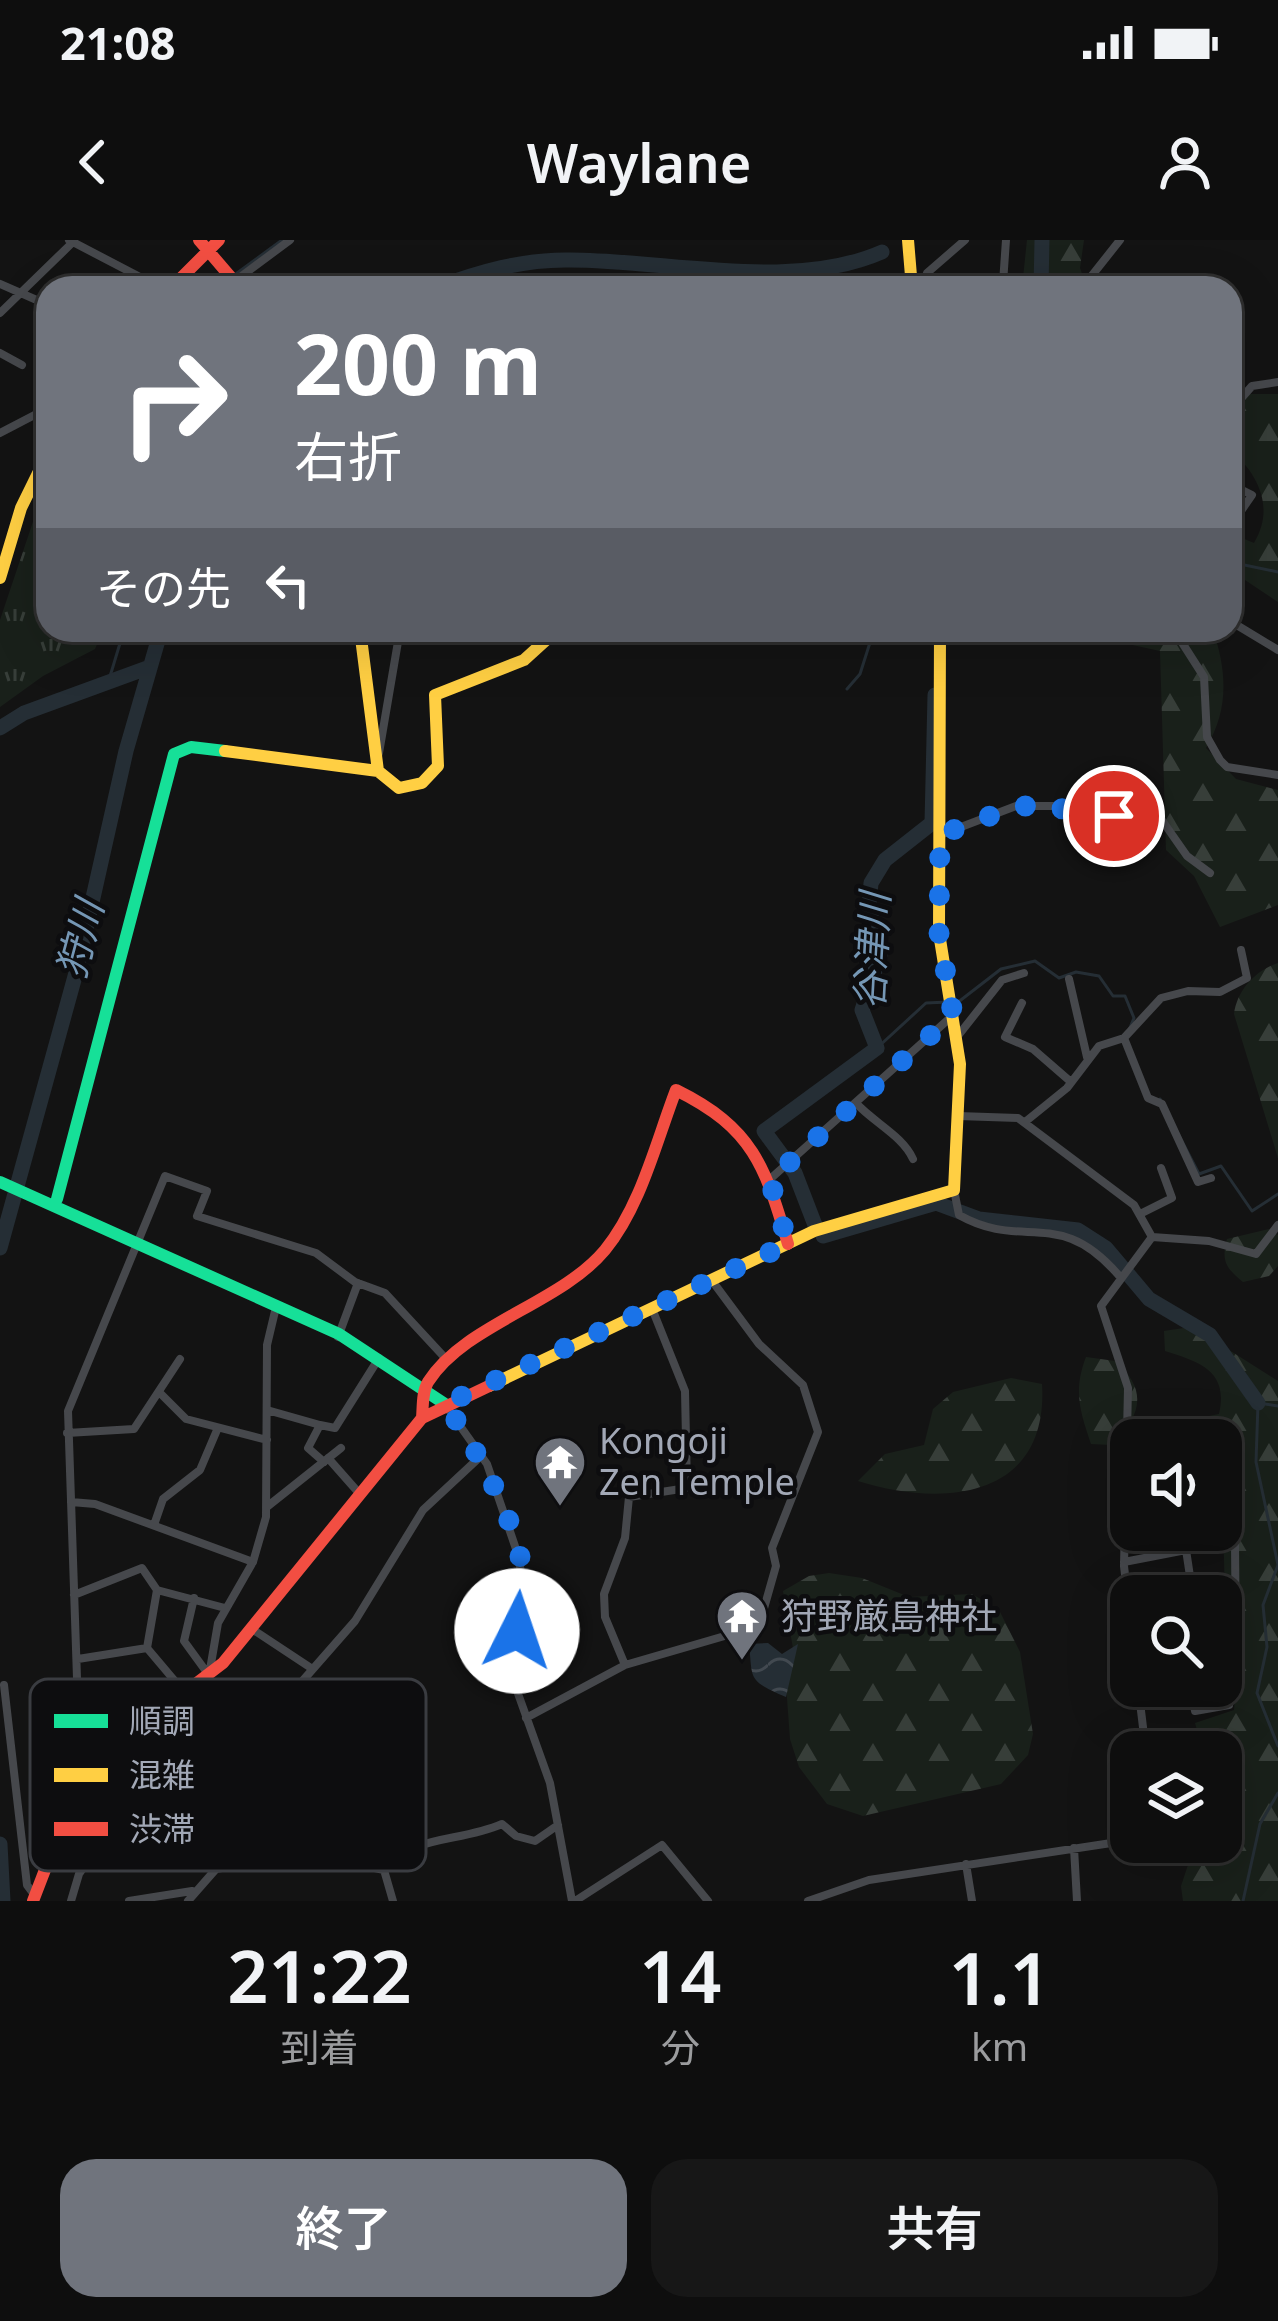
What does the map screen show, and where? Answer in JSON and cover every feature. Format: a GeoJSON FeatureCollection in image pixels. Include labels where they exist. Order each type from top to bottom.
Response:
{"type":"FeatureCollection","features":[{"type":"Feature","properties":{"kind":"street"},"geometry":{"type":"LineString","coordinates":[[247,276],[290,240]]}},
{"type":"Feature","properties":{"kind":"street"},"geometry":{"type":"LineString","coordinates":[[908,240],[910,276]]}},
{"type":"Feature","properties":{"kind":"street"},"geometry":{"type":"LineString","coordinates":[[923,276],[965,240]]}},
{"type":"Feature","properties":{"kind":"street"},"geometry":{"type":"LineString","coordinates":[[1004,276],[1006,240]]}},
{"type":"Feature","properties":{"kind":"street"},"geometry":{"type":"LineString","coordinates":[[1092,276],[1120,240]]}},
{"type":"Feature","properties":{"kind":"street"},"geometry":{"type":"LineString","coordinates":[[0,313],[70,241],[138,276]]}},
{"type":"Feature","properties":{"kind":"street"},"geometry":{"type":"LineString","coordinates":[[181,276],[209,244],[232,276]]}},
{"type":"Feature","properties":{"kind":"street"},"geometry":{"type":"LineString","coordinates":[[0,284],[36,300]]}},
{"type":"Feature","properties":{"kind":"street"},"geometry":{"type":"LineString","coordinates":[[0,353],[22,365]]}},
{"type":"Feature","properties":{"kind":"street"},"geometry":{"type":"LineString","coordinates":[[1242,397],[1252,386],[1278,382]]}},
{"type":"Feature","properties":{"kind":"street"},"geometry":{"type":"LineString","coordinates":[[0,434],[36,414]]}},
{"type":"Feature","properties":{"kind":"street"},"geometry":{"type":"LineString","coordinates":[[0,578],[21,508],[36,478]]}},
{"type":"Feature","properties":{"kind":"street"},"geometry":{"type":"LineString","coordinates":[[1242,628],[1278,650]]}},
{"type":"Feature","properties":{"kind":"street"},"geometry":{"type":"LineString","coordinates":[[362,642],[379,754]]}},
{"type":"Feature","properties":{"kind":"street"},"geometry":{"type":"LineString","coordinates":[[378,771],[398,642]]}},
{"type":"Feature","properties":{"kind":"street"},"geometry":{"type":"LineString","coordinates":[[54,1198],[174,754],[191,747],[378,771],[400,788],[434,774],[438,766],[435,695],[524,660],[544,642]]}},
{"type":"Feature","properties":{"kind":"street"},"geometry":{"type":"LineString","coordinates":[[940,642],[939,933],[957,1037],[954,1190],[959,1215],[975,1224],[1078,1238],[1096,1248],[1121,1278]]}},
{"type":"Feature","properties":{"kind":"street"},"geometry":{"type":"LineString","coordinates":[[1182,642],[1204,677],[1207,737],[1220,760],[1228,767],[1278,775]]}},
{"type":"Feature","properties":{"kind":"street"},"geometry":{"type":"LineString","coordinates":[[940,835],[1016,806],[1059,806],[1069,815],[1159,816],[1186,856],[1210,873]]}},
{"type":"Feature","properties":{"kind":"street"},"geometry":{"type":"LineString","coordinates":[[1024,1122],[1071,1082],[1099,1046],[1124,1038],[1161,998],[1188,991],[1220,992],[1246,978],[1241,950]]}},
{"type":"Feature","properties":{"kind":"street"},"geometry":{"type":"LineString","coordinates":[[957,1037],[1002,980],[1024,973]]}},
{"type":"Feature","properties":{"kind":"street"},"geometry":{"type":"LineString","coordinates":[[1069,979],[1087,1059]]}},
{"type":"Feature","properties":{"kind":"street"},"geometry":{"type":"LineString","coordinates":[[1022,1003],[1006,1037],[1033,1049],[1071,1082]]}},
{"type":"Feature","properties":{"kind":"street"},"geometry":{"type":"LineString","coordinates":[[770,1180],[953,1015]]}},
{"type":"Feature","properties":{"kind":"street"},"geometry":{"type":"LineString","coordinates":[[1124,1038],[1148,1098],[1162,1104],[1198,1182],[1211,1178]]}},
{"type":"Feature","properties":{"kind":"street"},"geometry":{"type":"LineString","coordinates":[[422,1418],[424,1386],[447,1360],[585,1270],[606,1250],[630,1211],[676,1090],[723,1111],[744,1132],[770,1180],[788,1244]]}},
{"type":"Feature","properties":{"kind":"street"},"geometry":{"type":"LineString","coordinates":[[855,1103],[886,1135],[908,1147],[913,1159]]}},
{"type":"Feature","properties":{"kind":"street"},"geometry":{"type":"LineString","coordinates":[[958,1116],[1024,1122],[1142,1214],[1152,1237]]}},
{"type":"Feature","properties":{"kind":"street"},"geometry":{"type":"LineString","coordinates":[[1142,1214],[1172,1198],[1161,1168]]}},
{"type":"Feature","properties":{"kind":"street"},"geometry":{"type":"LineString","coordinates":[[78,1679],[68,1411],[165,1176],[207,1191],[197,1216],[316,1253],[358,1283],[385,1293],[447,1360]]}},
{"type":"Feature","properties":{"kind":"street"},"geometry":{"type":"LineString","coordinates":[[0,1182],[54,1198],[138,1244],[338,1337],[424,1386],[445,1404],[482,1455],[524,1586],[515,1665],[559,1824],[573,1901],[662,1845],[708,1901]]}},
{"type":"Feature","properties":{"kind":"street"},"geometry":{"type":"LineString","coordinates":[[204,1679],[422,1418],[583,1337],[653,1310],[836,1223],[954,1190]]}},
{"type":"Feature","properties":{"kind":"street"},"geometry":{"type":"LineString","coordinates":[[1152,1237],[1209,1241],[1256,1254],[1278,1225]]}},
{"type":"Feature","properties":{"kind":"street"},"geometry":{"type":"LineString","coordinates":[[1128,1419],[1128,1388],[1101,1306],[1152,1237]]}},
{"type":"Feature","properties":{"kind":"street"},"geometry":{"type":"LineString","coordinates":[[526,1718],[625,1665],[759,1626],[776,1566],[772,1548],[817,1441],[803,1385],[759,1344],[713,1282]]}},
{"type":"Feature","properties":{"kind":"street"},"geometry":{"type":"LineString","coordinates":[[338,1337],[358,1283]]}},
{"type":"Feature","properties":{"kind":"street"},"geometry":{"type":"LineString","coordinates":[[209,1679],[225,1608],[253,1562],[267,1508],[267,1345],[276,1307]]}},
{"type":"Feature","properties":{"kind":"street"},"geometry":{"type":"LineString","coordinates":[[625,1665],[605,1617],[604,1594],[626,1538],[629,1497],[687,1488],[685,1391],[653,1310]]}},
{"type":"Feature","properties":{"kind":"street"},"geometry":{"type":"LineString","coordinates":[[268,1410],[335,1428],[379,1358]]}},
{"type":"Feature","properties":{"kind":"street"},"geometry":{"type":"LineString","coordinates":[[67,1433],[134,1429],[180,1359]]}},
{"type":"Feature","properties":{"kind":"street"},"geometry":{"type":"LineString","coordinates":[[160,1393],[186,1418],[268,1441]]}},
{"type":"Feature","properties":{"kind":"street"},"geometry":{"type":"LineString","coordinates":[[320,1425],[308,1448],[358,1492]]}},
{"type":"Feature","properties":{"kind":"street"},"geometry":{"type":"LineString","coordinates":[[154,1525],[163,1499],[200,1470],[217,1430]]}},
{"type":"Feature","properties":{"kind":"street"},"geometry":{"type":"LineString","coordinates":[[267,1508],[340,1448]]}},
{"type":"Feature","properties":{"kind":"street"},"geometry":{"type":"LineString","coordinates":[[302,1679],[355,1621],[423,1510],[482,1455]]}},
{"type":"Feature","properties":{"kind":"street"},"geometry":{"type":"LineString","coordinates":[[71,1502],[94,1504],[253,1562]]}},
{"type":"Feature","properties":{"kind":"street"},"geometry":{"type":"LineString","coordinates":[[1125,1551],[1125,1575]]}},
{"type":"Feature","properties":{"kind":"street"},"geometry":{"type":"LineString","coordinates":[[1124,1562],[1173,1551]]}},
{"type":"Feature","properties":{"kind":"street"},"geometry":{"type":"LineString","coordinates":[[74,1594],[142,1568],[157,1590],[225,1608]]}},
{"type":"Feature","properties":{"kind":"street"},"geometry":{"type":"LineString","coordinates":[[157,1590],[147,1648],[172,1679]]}},
{"type":"Feature","properties":{"kind":"street"},"geometry":{"type":"LineString","coordinates":[[194,1598],[184,1641],[209,1675]]}},
{"type":"Feature","properties":{"kind":"street"},"geometry":{"type":"LineString","coordinates":[[251,1628],[310,1668]]}},
{"type":"Feature","properties":{"kind":"street"},"geometry":{"type":"LineString","coordinates":[[77,1659],[147,1648]]}},
{"type":"Feature","properties":{"kind":"street"},"geometry":{"type":"LineString","coordinates":[[4,1685],[27,1885],[33,1897]]}},
{"type":"Feature","properties":{"kind":"street"},"geometry":{"type":"LineString","coordinates":[[426,1844],[468,1838],[502,1824],[516,1836],[535,1841],[559,1824]]}},
{"type":"Feature","properties":{"kind":"street"},"geometry":{"type":"LineString","coordinates":[[808,1901],[869,1880],[1110,1843]]}},
{"type":"Feature","properties":{"kind":"street"},"geometry":{"type":"LineString","coordinates":[[1074,1848],[1077,1901]]}},
{"type":"Feature","properties":{"kind":"street"},"geometry":{"type":"LineString","coordinates":[[967,1864],[973,1901]]}},
{"type":"Feature","properties":{"kind":"street"},"geometry":{"type":"LineString","coordinates":[[71,1901],[81,1871]]}},
{"type":"Feature","properties":{"kind":"street"},"geometry":{"type":"LineString","coordinates":[[188,1901],[214,1871]]}},
{"type":"Feature","properties":{"kind":"street"},"geometry":{"type":"LineString","coordinates":[[384,1871],[393,1901]]}},
{"type":"Feature","properties":{"kind":"street"},"geometry":{"type":"LineString","coordinates":[[598,1889],[607,1901]]}},
{"type":"Feature","properties":{"kind":"street"},"geometry":{"type":"LineString","coordinates":[[129,1901],[193,1891]]}},
{"type":"Feature","properties":{"kind":"green space"},"geometry":{"type":"Polygon","coordinates":[[[1027,240],[1084,240],[1083,276],[1023,276],[1027,240]]]}},
{"type":"Feature","properties":{"kind":"green space"},"geometry":{"type":"Polygon","coordinates":[[[1242,394],[1278,394],[1278,602],[1242,578],[1242,538],[1254,543],[1263,517],[1261,493],[1242,462],[1242,394]]]}},
{"type":"Feature","properties":{"kind":"green space"},"geometry":{"type":"Polygon","coordinates":[[[36,513],[36,642],[98,642],[95,649],[43,676],[0,707],[0,620],[36,513]]]}},
{"type":"Feature","properties":{"kind":"green space"},"geometry":{"type":"Polygon","coordinates":[[[1119,642],[1216,642],[1222,705],[1206,748],[1236,779],[1278,790],[1278,905],[1220,927],[1194,876],[1166,850],[1160,651],[1119,642]]]}},
{"type":"Feature","properties":{"kind":"green space"},"geometry":{"type":"Polygon","coordinates":[[[1278,963],[1278,1158],[1234,1014],[1249,982],[1278,963]]]}},
{"type":"Feature","properties":{"kind":"green space"},"geometry":{"type":"Polygon","coordinates":[[[1269,1229],[1278,1235],[1278,1266],[1269,1276],[1243,1282],[1226,1263],[1227,1239],[1269,1229]]]}},
{"type":"Feature","properties":{"kind":"green space"},"geometry":{"type":"Polygon","coordinates":[[[1184,1328],[1207,1336],[1278,1381],[1278,1901],[1183,1901],[1181,1886],[1189,1863],[1242,1863],[1242,1731],[1197,1731],[1195,1723],[1242,1707],[1242,1575],[1224,1575],[1224,1551],[1242,1551],[1242,1419],[1195,1419],[1219,1414],[1220,1388],[1209,1370],[1165,1351],[1164,1331],[1184,1328]]]}},
{"type":"Feature","properties":{"kind":"green space"},"geometry":{"type":"Polygon","coordinates":[[[1086,1357],[1115,1361],[1133,1382],[1135,1412],[1132,1419],[1110,1419],[1110,1445],[1091,1444],[1080,1401],[1086,1357]]]}},
{"type":"Feature","properties":{"kind":"green space"},"geometry":{"type":"Polygon","coordinates":[[[1011,1378],[1042,1384],[1040,1422],[1028,1451],[1009,1472],[984,1486],[955,1492],[924,1493],[858,1481],[885,1454],[924,1445],[933,1409],[953,1392],[1011,1378]]]}},
{"type":"Feature","properties":{"kind":"green space"},"geometry":{"type":"Polygon","coordinates":[[[829,1573],[862,1578],[909,1597],[972,1594],[999,1610],[1020,1652],[1033,1734],[1028,1755],[1001,1784],[863,1816],[827,1804],[799,1767],[790,1739],[786,1684],[793,1648],[783,1591],[809,1576],[829,1573]]]}},
{"type":"Feature","properties":{"kind":"water"},"geometry":{"type":"Polygon","coordinates":[[[768,1643],[782,1654],[798,1644],[786,1697],[764,1687],[752,1672],[749,1644],[768,1643]]]}},
{"type":"Feature","properties":{"kind":"waterway"},"geometry":{"type":"LineString","coordinates":[[233,276],[282,240]]}},
{"type":"Feature","properties":{"kind":"waterway","name":"谷津川"},"geometry":{"type":"LineString","coordinates":[[1041,276],[1042,240]]}},
{"type":"Feature","properties":{"kind":"waterway","name":"狩川"},"geometry":{"type":"LineString","coordinates":[[472,276],[553,260],[728,271],[808,270],[882,252]]}},
{"type":"Feature","properties":{"kind":"waterway"},"geometry":{"type":"LineString","coordinates":[[1242,564],[1278,572]]}},
{"type":"Feature","properties":{"kind":"waterway"},"geometry":{"type":"LineString","coordinates":[[108,683],[120,642]]}},
{"type":"Feature","properties":{"kind":"waterway","name":"狩川"},"geometry":{"type":"LineString","coordinates":[[0,1248],[77,969],[126,751],[158,642]]}},
{"type":"Feature","properties":{"kind":"waterway"},"geometry":{"type":"LineString","coordinates":[[847,689],[860,674],[870,642]]}},
{"type":"Feature","properties":{"kind":"waterway"},"geometry":{"type":"LineString","coordinates":[[0,728],[24,713],[147,668]]}},
{"type":"Feature","properties":{"kind":"waterway","name":"谷津川"},"geometry":{"type":"LineString","coordinates":[[815,1225],[795,1173],[764,1131],[877,1048],[862,1010],[880,955],[869,907],[871,883],[885,860],[932,823],[935,695]]}},
{"type":"Feature","properties":{"kind":"waterway"},"geometry":{"type":"LineString","coordinates":[[957,1003],[1001,969],[1035,961],[1059,978],[1076,972],[1099,976],[1113,996],[1125,996],[1134,1018],[1129,1030]]}},
{"type":"Feature","properties":{"kind":"waterway"},"geometry":{"type":"LineString","coordinates":[[877,1048],[926,1003],[948,1002]]}},
{"type":"Feature","properties":{"kind":"waterway"},"geometry":{"type":"LineString","coordinates":[[1160,1099],[1199,1174],[1221,1166],[1252,1211],[1278,1194]]}},
{"type":"Feature","properties":{"kind":"waterway","name":"谷津川"},"geometry":{"type":"LineString","coordinates":[[823,1236],[936,1203],[979,1219],[1078,1230],[1106,1248],[1149,1299],[1210,1335],[1258,1403]]}},
{"type":"Feature","properties":{"kind":"waterway"},"geometry":{"type":"LineString","coordinates":[[1278,1406],[1258,1403],[1256,1462],[1278,1565],[1263,1605],[1267,1647],[1257,1693],[1278,1746]]}},
{"type":"Feature","properties":{"kind":"waterway"},"geometry":{"type":"LineString","coordinates":[[1243,1901],[1260,1824],[1278,1793]]}},
{"type":"Feature","properties":{"kind":"waterway","name":"狩川"},"geometry":{"type":"LineString","coordinates":[[0,1844],[3,1901]]}},
{"type":"Feature","properties":{"kind":"traffic: fast"},"geometry":{"type":"LineString","coordinates":[[57,1199],[174,754],[191,747],[225,751]]}},
{"type":"Feature","properties":{"kind":"traffic: fast"},"geometry":{"type":"LineString","coordinates":[[0,1182],[339,1334],[445,1404]]}},
{"type":"Feature","properties":{"kind":"traffic: slow"},"geometry":{"type":"LineString","coordinates":[[908,240],[911,276]]}},
{"type":"Feature","properties":{"kind":"traffic: slow"},"geometry":{"type":"LineString","coordinates":[[0,578],[21,508],[36,477]]}},
{"type":"Feature","properties":{"kind":"traffic: slow"},"geometry":{"type":"LineString","coordinates":[[362,642],[378,771]]}},
{"type":"Feature","properties":{"kind":"traffic: slow"},"geometry":{"type":"LineString","coordinates":[[225,751],[378,771],[399,788],[422,783],[438,766],[435,695],[524,660],[544,642]]}},
{"type":"Feature","properties":{"kind":"traffic: slow"},"geometry":{"type":"LineString","coordinates":[[489,1386],[814,1231],[954,1190],[960,1064],[939,933],[940,642]]}},
{"type":"Feature","properties":{"kind":"traffic: jam"},"geometry":{"type":"LineString","coordinates":[[199,240],[230,276]]}},
{"type":"Feature","properties":{"kind":"traffic: jam"},"geometry":{"type":"LineString","coordinates":[[183,276],[219,240]]}},
{"type":"Feature","properties":{"kind":"traffic: jam"},"geometry":{"type":"LineString","coordinates":[[422,1418],[426,1386],[444,1362],[488,1329],[564,1285],[605,1250],[638,1194],[676,1090],[723,1119],[752,1152],[772,1192],[788,1244]]}},
{"type":"Feature","properties":{"kind":"traffic: jam"},"geometry":{"type":"LineString","coordinates":[[202,1679],[223,1663],[422,1418],[489,1386]]}},
{"type":"Feature","properties":{"kind":"traffic: jam"},"geometry":{"type":"LineString","coordinates":[[33,1901],[45,1871]]}},
{"type":"Feature","properties":{"kind":"place","name":"Kongoji Zen Temple"},"geometry":{"type":"Point","coordinates":[560,1508]}},
{"type":"Feature","properties":{"kind":"place","name":"狩野厳島神社"},"geometry":{"type":"Point","coordinates":[742,1662]}},
{"type":"Feature","properties":{"kind":"route"},"geometry":{"type":"LineString","coordinates":[[517,1631],[524,1586],[517,1552],[487,1464],[445,1404],[583,1337],[691,1294],[788,1244],[770,1180],[953,1015],[939,933],[940,835],[1016,806],[1059,806],[1069,815],[1114,816]]}}]}
